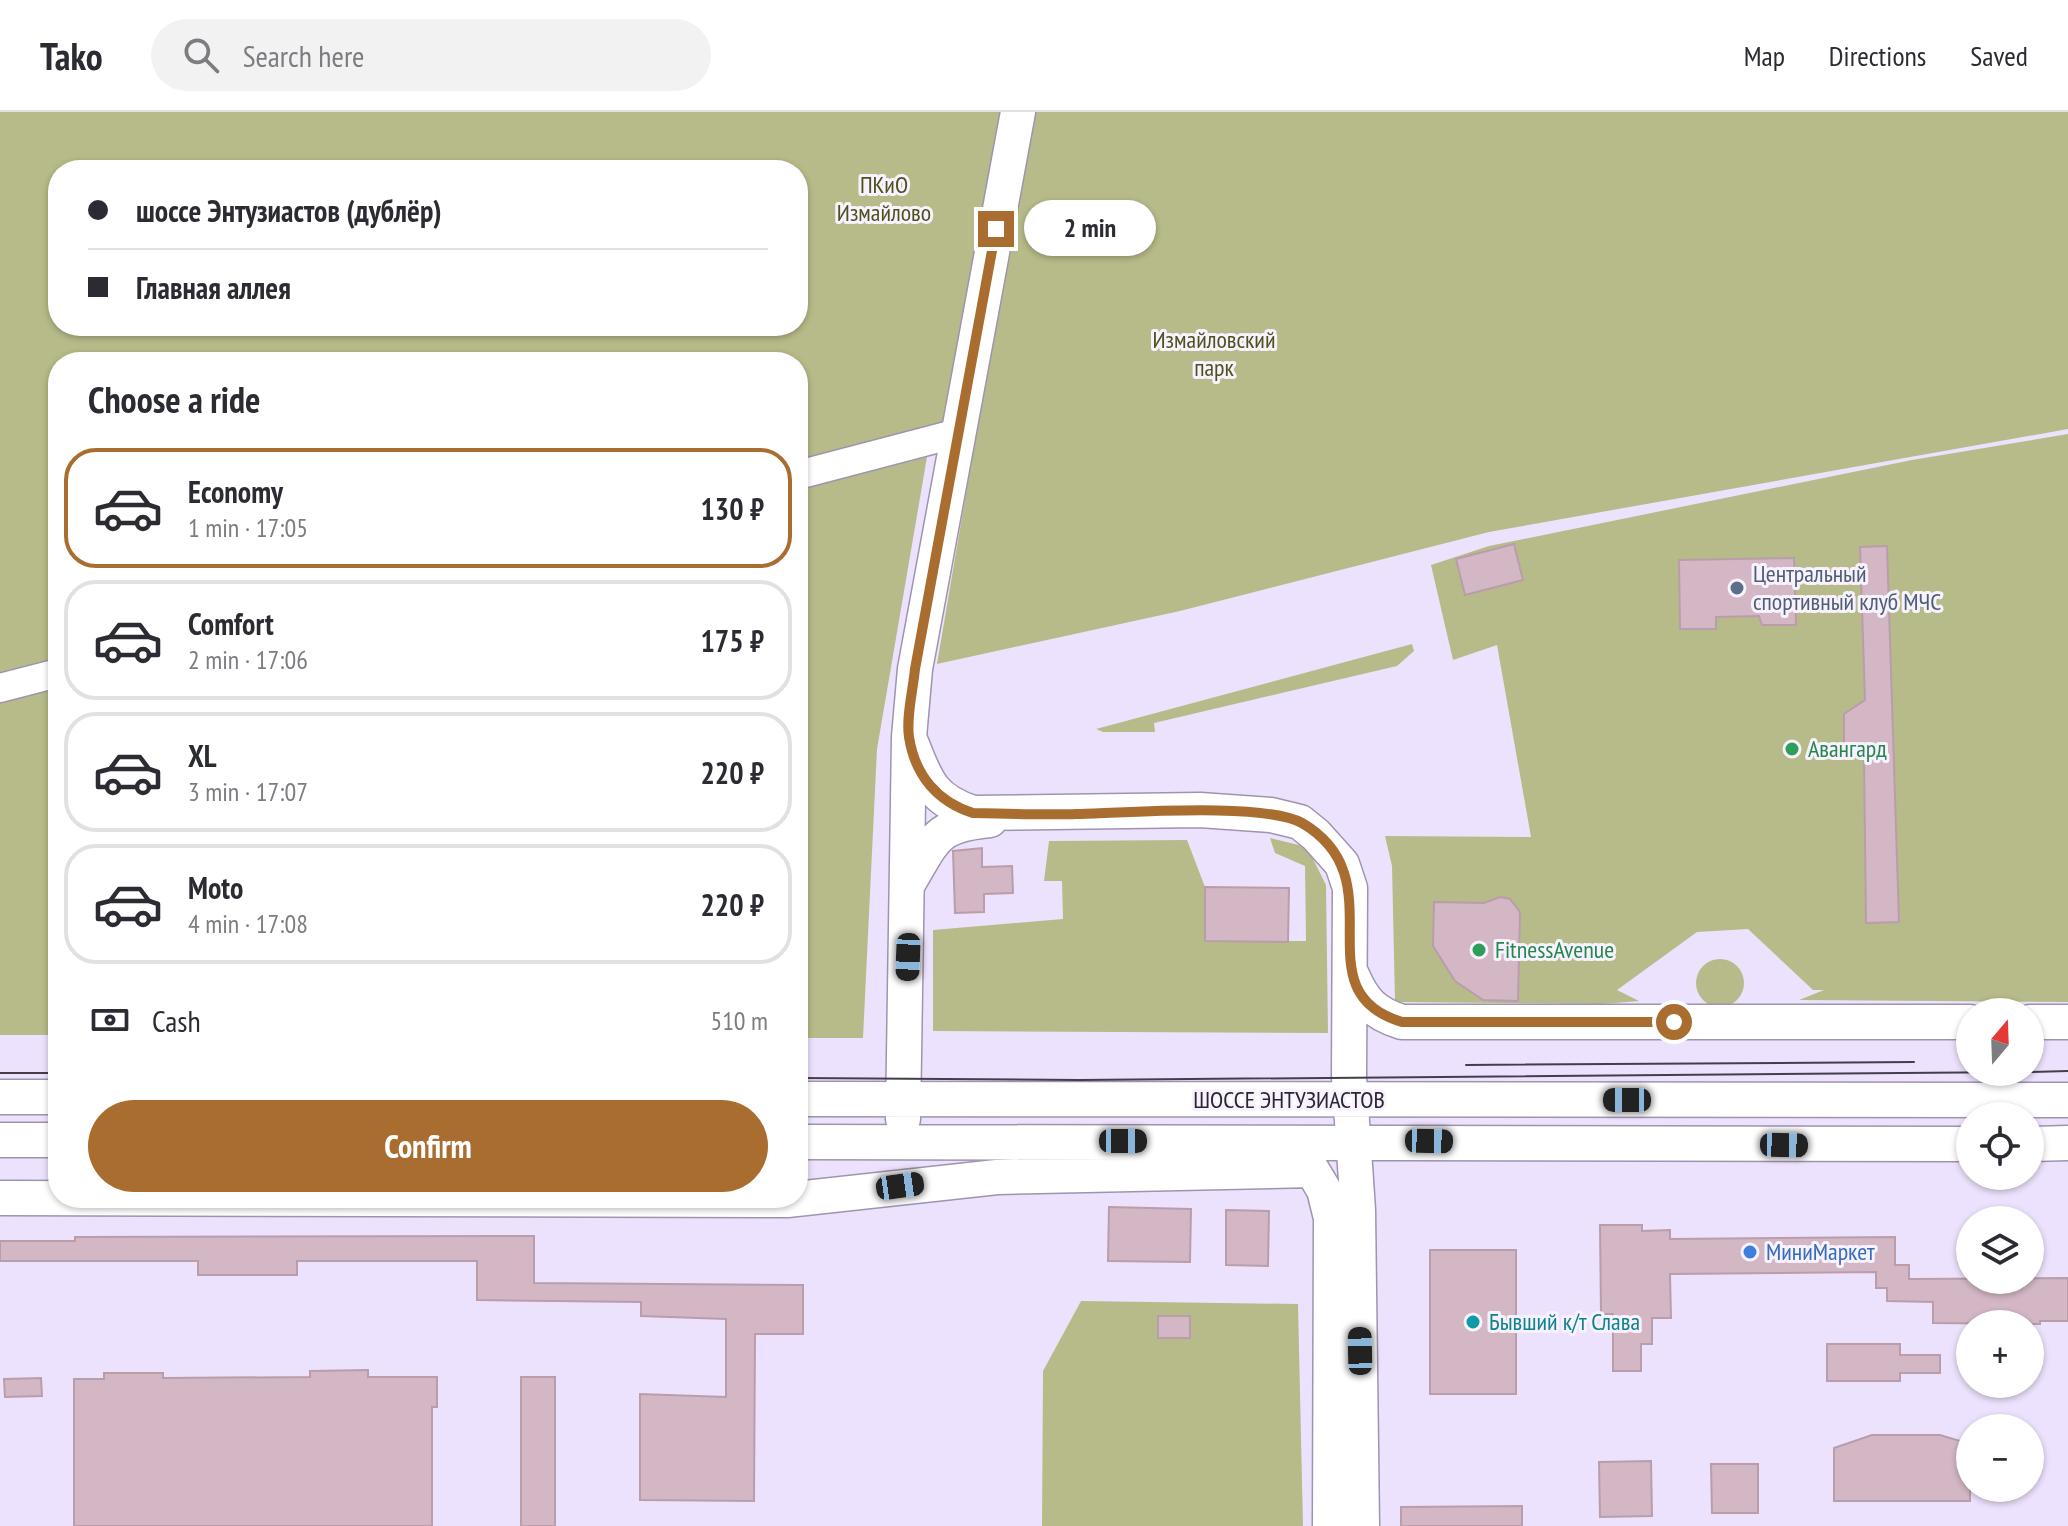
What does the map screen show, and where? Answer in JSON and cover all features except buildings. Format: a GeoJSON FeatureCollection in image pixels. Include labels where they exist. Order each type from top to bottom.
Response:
{"type":"FeatureCollection","features":[{"type":"Feature","properties":{"kind":"main road"},"geometry":{"type":"LineString","coordinates":[[922,1183],[907,1158],[903,1141],[909,737],[915,669],[1018,112]]}},
{"type":"Feature","properties":{"kind":"main road"},"geometry":{"type":"LineString","coordinates":[[909,737],[924,775],[940,799],[973,813],[1034,815],[1200,810],[1271,815],[1300,822],[1342,864],[1350,888],[1350,1100],[1354,1140],[1362,1526]]}},
{"type":"Feature","properties":{"kind":"main road"},"geometry":{"type":"LineString","coordinates":[[907,886],[939,833],[968,822],[1034,815]]}},
{"type":"Feature","properties":{"kind":"main road"},"geometry":{"type":"LineString","coordinates":[[1350,973],[1361,997],[1374,1011],[1402,1022],[1956,1022]]}},
{"type":"Feature","properties":{"kind":"main road"},"geometry":{"type":"LineString","coordinates":[[2044,1022],[2068,1022]]}},
{"type":"Feature","properties":{"kind":"main road"},"geometry":{"type":"LineString","coordinates":[[0,1097],[48,1097]]}},
{"type":"Feature","properties":{"kind":"main road","name":"ШОССЕ ЭНТУЗИАСТОВ"},"geometry":{"type":"LineString","coordinates":[[808,1099],[2068,1100]]}},
{"type":"Feature","properties":{"kind":"main road"},"geometry":{"type":"LineString","coordinates":[[0,1140],[48,1140]]}},
{"type":"Feature","properties":{"kind":"main road","name":"ШОССЕ ЭНТУЗИАСТОВ"},"geometry":{"type":"LineString","coordinates":[[808,1142],[1354,1140],[1956,1144]]}},
{"type":"Feature","properties":{"kind":"main road"},"geometry":{"type":"LineString","coordinates":[[808,1151],[832,1142]]}},
{"type":"Feature","properties":{"kind":"main road"},"geometry":{"type":"LineString","coordinates":[[2044,1144],[2068,1143]]}},
{"type":"Feature","properties":{"kind":"main road"},"geometry":{"type":"LineString","coordinates":[[808,1197],[997,1177],[1312,1170],[1324,1190],[1331,1218],[1330,1526]]}},
{"type":"Feature","properties":{"kind":"main road"},"geometry":{"type":"LineString","coordinates":[[0,1198],[48,1198]]}},
{"type":"Feature","properties":{"kind":"street"},"geometry":{"type":"LineString","coordinates":[[808,472],[958,433]]}},
{"type":"Feature","properties":{"kind":"street"},"geometry":{"type":"LineString","coordinates":[[0,688],[48,676]]}},
{"type":"Feature","properties":{"kind":"green space","name":"Измайловский парк"},"geometry":{"type":"Polygon","coordinates":[[[0,112],[2068,112],[2068,429],[1489,532],[1180,611],[937,664],[979,417],[808,460],[808,352],[48,352],[48,667],[0,679],[0,112]]]}},
{"type":"Feature","properties":{"kind":"green space","name":"Авангард"},"geometry":{"type":"Polygon","coordinates":[[[2068,434],[2068,1002],[2044,1002],[2044,998],[1956,998],[1956,1001],[1799,1000],[1824,990],[1813,990],[1748,929],[1697,932],[1617,990],[1639,1001],[1603,1004],[1395,1002],[1392,866],[1385,836],[1531,837],[1497,645],[1453,660],[1431,565],[1489,546],[1912,460],[2068,434]]]}},
{"type":"Feature","properties":{"kind":"green space"},"geometry":{"type":"Polygon","coordinates":[[[927,457],[877,749],[863,1038],[808,1038],[808,487],[927,457]]]}},
{"type":"Feature","properties":{"kind":"green space"},"geometry":{"type":"Polygon","coordinates":[[[1412,644],[1414,651],[1397,666],[1154,723],[1155,732],[1103,732],[1096,729],[1412,644]]]}},
{"type":"Feature","properties":{"kind":"green space"},"geometry":{"type":"Polygon","coordinates":[[[48,688],[48,1035],[0,1035],[0,701],[48,688]]]}},
{"type":"Feature","properties":{"kind":"green space"},"geometry":{"type":"Polygon","coordinates":[[[1270,838],[1307,847],[1326,885],[1328,1033],[933,1031],[933,930],[1063,919],[1062,881],[1044,881],[1049,841],[1187,840],[1205,887],[1205,941],[1306,941],[1305,866],[1275,853],[1270,838]]]}},
{"type":"Feature","properties":{"kind":"green space"},"geometry":{"type":"Polygon","coordinates":[[[1720,959],[1737,966],[1744,983],[1737,1000],[1720,1007],[1703,1000],[1696,983],[1703,966],[1720,959]]]}},
{"type":"Feature","properties":{"kind":"green space"},"geometry":{"type":"Polygon","coordinates":[[[1081,1301],[1298,1304],[1303,1526],[1042,1526],[1043,1371],[1081,1301]]]}},
{"type":"Feature","properties":{"kind":"tram line"},"geometry":{"type":"LineString","coordinates":[[1466,1065],[1914,1062]]}},
{"type":"Feature","properties":{"kind":"tram line"},"geometry":{"type":"LineString","coordinates":[[2044,1072],[2068,1071]]}},
{"type":"Feature","properties":{"kind":"tram line"},"geometry":{"type":"LineString","coordinates":[[0,1073],[48,1073]]}},
{"type":"Feature","properties":{"kind":"tram line"},"geometry":{"type":"LineString","coordinates":[[808,1078],[1080,1080],[1956,1073]]}},
{"type":"Feature","properties":{"kind":"place","name":"Центральный спортивный клуб МЧС"},"geometry":{"type":"Point","coordinates":[1737,588]}},
{"type":"Feature","properties":{"kind":"place","name":"Авангард"},"geometry":{"type":"Point","coordinates":[1792,749]}},
{"type":"Feature","properties":{"kind":"place","name":"FitnessAvenue"},"geometry":{"type":"Point","coordinates":[1479,950]}},
{"type":"Feature","properties":{"kind":"place","name":"МиниМаркет"},"geometry":{"type":"Point","coordinates":[1750,1252]}},
{"type":"Feature","properties":{"kind":"place","name":"Бывший к/т Слава"},"geometry":{"type":"Point","coordinates":[1473,1322]}},
{"type":"Feature","properties":{"kind":"route"},"geometry":{"type":"LineString","coordinates":[[996,229],[915,669],[909,737],[924,775],[940,799],[973,813],[1057,815],[1200,810],[1271,815],[1300,822],[1342,864],[1350,888],[1350,973],[1361,997],[1383,1016],[1402,1022],[1674,1022]]}},
{"type":"Feature","properties":{"kind":"park label","name":"ПКиО Измайлово"},"geometry":{"type":"Point","coordinates":[884,199]}}]}
